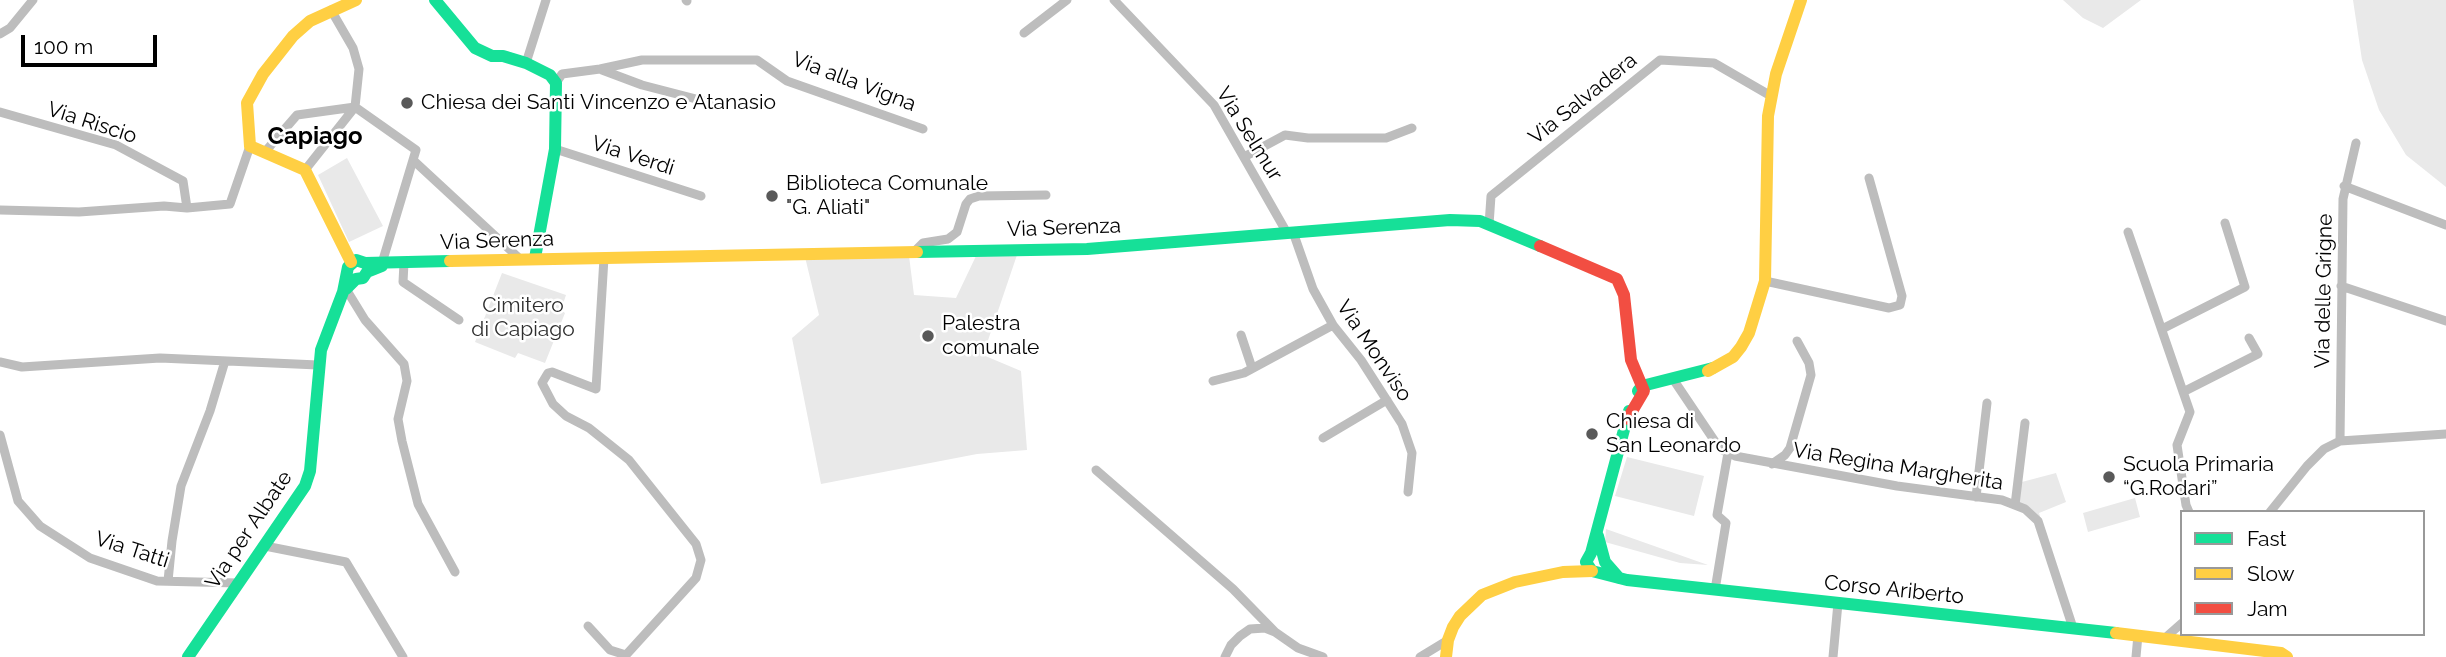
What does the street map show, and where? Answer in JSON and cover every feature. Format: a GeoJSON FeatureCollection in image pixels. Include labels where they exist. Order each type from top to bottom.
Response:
{"type":"FeatureCollection","features":[{"type":"Feature","properties":{"kind":"street"},"geometry":{"type":"LineString","coordinates":[[0,34],[10,28],[33,0]]}},
{"type":"Feature","properties":{"kind":"street"},"geometry":{"type":"LineString","coordinates":[[0,210],[79,212],[230,204],[250,146],[247,103],[263,74],[293,36],[310,21],[354,0]]}},
{"type":"Feature","properties":{"kind":"street"},"geometry":{"type":"LineString","coordinates":[[435,0],[475,48],[484,54],[526,63],[550,75],[556,83],[555,149],[535,258]]}},
{"type":"Feature","properties":{"kind":"street"},"geometry":{"type":"LineString","coordinates":[[526,63],[546,0]]}},
{"type":"Feature","properties":{"kind":"street"},"geometry":{"type":"LineString","coordinates":[[1024,33],[1067,0]]}},
{"type":"Feature","properties":{"kind":"street","name":"Via Selmur"},"geometry":{"type":"LineString","coordinates":[[1114,0],[1214,105],[1290,233]]}},
{"type":"Feature","properties":{"kind":"street"},"geometry":{"type":"LineString","coordinates":[[1446,657],[1448,640],[1460,616],[1482,595],[1515,582],[1596,562],[1597,532],[1631,402],[1642,386],[1674,381],[1713,369],[1733,357],[1749,333],[1765,281],[1767,133],[1771,96],[1801,0]]}},
{"type":"Feature","properties":{"kind":"street"},"geometry":{"type":"LineString","coordinates":[[304,170],[355,107],[359,69],[353,48],[331,10]]}},
{"type":"Feature","properties":{"kind":"street","name":"Via alla Vigna"},"geometry":{"type":"LineString","coordinates":[[556,83],[562,74],[642,60],[757,60],[787,81],[923,129]]}},
{"type":"Feature","properties":{"kind":"street","name":"Via Salvadera"},"geometry":{"type":"LineString","coordinates":[[1489,225],[1491,195],[1660,60],[1714,63],[1771,96]]}},
{"type":"Feature","properties":{"kind":"street"},"geometry":{"type":"LineString","coordinates":[[600,69],[642,85],[723,106]]}},
{"type":"Feature","properties":{"kind":"street"},"geometry":{"type":"LineString","coordinates":[[264,153],[297,115],[355,107],[414,155],[520,259]]}},
{"type":"Feature","properties":{"kind":"street","name":"Via Riscio"},"geometry":{"type":"LineString","coordinates":[[0,112],[116,145],[183,181],[187,208]]}},
{"type":"Feature","properties":{"kind":"street"},"geometry":{"type":"LineString","coordinates":[[1244,156],[1285,135],[1308,138],[1386,138],[1412,128]]}},
{"type":"Feature","properties":{"kind":"street","name":"Via delle Grigne"},"geometry":{"type":"LineString","coordinates":[[2340,441],[2344,186],[2356,143]]}},
{"type":"Feature","properties":{"kind":"street"},"geometry":{"type":"LineString","coordinates":[[250,146],[304,170],[357,270]]}},
{"type":"Feature","properties":{"kind":"street","name":"Via Verdi"},"geometry":{"type":"LineString","coordinates":[[555,149],[701,196]]}},
{"type":"Feature","properties":{"kind":"street"},"geometry":{"type":"LineString","coordinates":[[385,263],[414,155]]}},
{"type":"Feature","properties":{"kind":"street"},"geometry":{"type":"LineString","coordinates":[[1765,281],[1889,308],[1900,305],[1902,296],[1870,178]]}},
{"type":"Feature","properties":{"kind":"street"},"geometry":{"type":"LineString","coordinates":[[2344,186],[2446,225]]}},
{"type":"Feature","properties":{"kind":"street"},"geometry":{"type":"LineString","coordinates":[[914,252],[923,243],[948,239],[957,232],[970,199],[979,196],[1046,195]]}},
{"type":"Feature","properties":{"kind":"street","name":"Via Serenza"},"geometry":{"type":"LineString","coordinates":[[357,270],[385,263],[535,258],[1087,248],[1450,220],[1480,221],[1617,279],[1624,295],[1631,360],[1642,386]]}},
{"type":"Feature","properties":{"kind":"street"},"geometry":{"type":"LineString","coordinates":[[2162,329],[2245,287],[2225,223]]}},
{"type":"Feature","properties":{"kind":"street"},"geometry":{"type":"LineString","coordinates":[[2128,232],[2190,412],[2177,445],[2188,510]]}},
{"type":"Feature","properties":{"kind":"street","name":"Via Monviso"},"geometry":{"type":"LineString","coordinates":[[1290,233],[1313,289],[1334,325],[1402,424],[1412,453],[1408,492]]}},
{"type":"Feature","properties":{"kind":"street"},"geometry":{"type":"LineString","coordinates":[[588,626],[610,650],[626,655],[696,578],[701,561],[696,544],[629,460],[553,404],[542,383],[548,373],[552,372],[596,389],[604,258]]}},
{"type":"Feature","properties":{"kind":"street"},"geometry":{"type":"LineString","coordinates":[[404,263],[404,282],[459,320]]}},
{"type":"Feature","properties":{"kind":"street","name":"Via per Albate"},"geometry":{"type":"LineString","coordinates":[[188,657],[300,495],[310,471],[321,350],[344,290],[357,270]]}},
{"type":"Feature","properties":{"kind":"street"},"geometry":{"type":"LineString","coordinates":[[2341,286],[2446,321]]}},
{"type":"Feature","properties":{"kind":"street"},"geometry":{"type":"LineString","coordinates":[[344,290],[365,320],[404,364],[407,381],[398,419],[402,441],[418,504],[455,572]]}},
{"type":"Feature","properties":{"kind":"street"},"geometry":{"type":"LineString","coordinates":[[1213,381],[1244,373],[1334,325]]}},
{"type":"Feature","properties":{"kind":"street"},"geometry":{"type":"LineString","coordinates":[[1241,335],[1252,368]]}},
{"type":"Feature","properties":{"kind":"street"},"geometry":{"type":"LineString","coordinates":[[2183,392],[2259,354],[2249,338]]}},
{"type":"Feature","properties":{"kind":"street"},"geometry":{"type":"LineString","coordinates":[[1772,464],[1790,448],[1811,375],[1809,363],[1797,341]]}},
{"type":"Feature","properties":{"kind":"street"},"geometry":{"type":"LineString","coordinates":[[0,362],[22,367],[160,358],[318,365]]}},
{"type":"Feature","properties":{"kind":"street"},"geometry":{"type":"LineString","coordinates":[[168,581],[181,486],[225,361]]}},
{"type":"Feature","properties":{"kind":"street"},"geometry":{"type":"LineString","coordinates":[[1623,434],[1630,420],[1651,393],[1674,381]]}},
{"type":"Feature","properties":{"kind":"street"},"geometry":{"type":"LineString","coordinates":[[1674,381],[1716,443],[1728,453],[1717,514],[1726,523],[1715,590]]}},
{"type":"Feature","properties":{"kind":"street"},"geometry":{"type":"LineString","coordinates":[[1630,420],[1632,410],[1643,396],[1642,386]]}},
{"type":"Feature","properties":{"kind":"street"},"geometry":{"type":"LineString","coordinates":[[1323,438],[1387,400]]}},
{"type":"Feature","properties":{"kind":"street"},"geometry":{"type":"LineString","coordinates":[[1976,498],[1987,403]]}},
{"type":"Feature","properties":{"kind":"street"},"geometry":{"type":"LineString","coordinates":[[2015,505],[2025,423]]}},
{"type":"Feature","properties":{"kind":"street"},"geometry":{"type":"LineString","coordinates":[[2272,510],[2307,466],[2324,449],[2340,441],[2446,434]]}},
{"type":"Feature","properties":{"kind":"street","name":"Via Tatti"},"geometry":{"type":"LineString","coordinates":[[0,435],[19,500],[40,526],[90,558],[157,581],[238,583]]}},
{"type":"Feature","properties":{"kind":"street","name":"Via Regina Margherita"},"geometry":{"type":"LineString","coordinates":[[1728,453],[1772,464],[2002,500],[2025,509],[2038,521],[2073,628]]}},
{"type":"Feature","properties":{"kind":"street"},"geometry":{"type":"LineString","coordinates":[[1096,470],[1233,589],[1275,632],[1298,648],[1323,657]]}},
{"type":"Feature","properties":{"kind":"street"},"geometry":{"type":"LineString","coordinates":[[265,546],[346,562],[403,657]]}},
{"type":"Feature","properties":{"kind":"street","name":"Corso Ariberto"},"geometry":{"type":"LineString","coordinates":[[1596,562],[1619,578],[2165,638],[2238,652],[2281,653],[2287,657]]}},
{"type":"Feature","properties":{"kind":"street"},"geometry":{"type":"LineString","coordinates":[[1834,656],[1838,603]]}},
{"type":"Feature","properties":{"kind":"street"},"geometry":{"type":"LineString","coordinates":[[2165,638],[2180,625]]}},
{"type":"Feature","properties":{"kind":"street"},"geometry":{"type":"LineString","coordinates":[[1225,657],[1231,645],[1250,629],[1265,628],[1275,632]]}},
{"type":"Feature","properties":{"kind":"street"},"geometry":{"type":"LineString","coordinates":[[2136,657],[2138,635]]}},
{"type":"Feature","properties":{"kind":"street"},"geometry":{"type":"LineString","coordinates":[[1420,657],[1448,640]]}},
{"type":"Feature","properties":{"kind":"green space"},"geometry":{"type":"Polygon","coordinates":[[[2063,0],[2141,0],[2103,28],[2083,18],[2063,0]]]}},
{"type":"Feature","properties":{"kind":"green space"},"geometry":{"type":"Polygon","coordinates":[[[2353,0],[2446,0],[2446,187],[2406,155],[2379,110],[2362,60],[2353,0]]]}},
{"type":"Feature","properties":{"kind":"green space"},"geometry":{"type":"Polygon","coordinates":[[[347,158],[383,226],[349,242],[318,175],[347,158]]]}},
{"type":"Feature","properties":{"kind":"green space"},"geometry":{"type":"Polygon","coordinates":[[[1017,255],[983,355],[1021,371],[1027,450],[977,454],[821,484],[792,338],[819,315],[805,257],[909,256],[914,295],[956,298],[976,256],[1017,255]]]}},
{"type":"Feature","properties":{"kind":"green space","name":"Cimitero di Capiago"},"geometry":{"type":"Polygon","coordinates":[[[502,273],[566,295],[561,310],[565,313],[545,363],[518,353],[515,358],[475,342],[502,273]]]}},
{"type":"Feature","properties":{"kind":"green space"},"geometry":{"type":"Polygon","coordinates":[[[1627,457],[1704,476],[1694,516],[1615,496],[1627,457]]]}},
{"type":"Feature","properties":{"kind":"green space"},"geometry":{"type":"Polygon","coordinates":[[[2056,473],[2066,502],[2039,513],[2041,519],[2015,505],[2018,483],[2056,473]]]}},
{"type":"Feature","properties":{"kind":"green space"},"geometry":{"type":"Polygon","coordinates":[[[2135,498],[2140,517],[2088,532],[2083,513],[2135,498]]]}},
{"type":"Feature","properties":{"kind":"green space"},"geometry":{"type":"Polygon","coordinates":[[[1606,529],[1708,565],[1680,563],[1605,542],[1606,529]]]}},
{"type":"Feature","properties":{"kind":"traffic: fast"},"geometry":{"type":"LineString","coordinates":[[435,0],[475,48],[492,56],[503,56],[526,63],[550,75],[556,83],[555,149],[535,258]]}},
{"type":"Feature","properties":{"kind":"traffic: fast"},"geometry":{"type":"LineString","coordinates":[[917,252],[1087,249],[1450,220],[1480,221],[1540,246]]}},
{"type":"Feature","properties":{"kind":"traffic: fast"},"geometry":{"type":"LineString","coordinates":[[188,657],[305,486],[310,471],[321,350],[343,292],[348,267],[356,260],[365,263],[450,261]]}},
{"type":"Feature","properties":{"kind":"traffic: fast"},"geometry":{"type":"LineString","coordinates":[[346,289],[356,279],[363,278],[367,272],[382,266]]}},
{"type":"Feature","properties":{"kind":"traffic: fast"},"geometry":{"type":"LineString","coordinates":[[1638,391],[1642,386],[1713,368]]}},
{"type":"Feature","properties":{"kind":"traffic: fast"},"geometry":{"type":"LineString","coordinates":[[1629,411],[1591,553],[1586,562],[1592,571],[1627,580],[2116,633]]}},
{"type":"Feature","properties":{"kind":"traffic: fast"},"geometry":{"type":"LineString","coordinates":[[1598,536],[1605,562],[1619,578]]}},
{"type":"Feature","properties":{"kind":"traffic: slow"},"geometry":{"type":"LineString","coordinates":[[351,262],[305,170],[250,146],[247,103],[263,74],[293,36],[310,21],[356,0]]}},
{"type":"Feature","properties":{"kind":"traffic: slow"},"geometry":{"type":"LineString","coordinates":[[1708,371],[1733,357],[1741,347],[1749,333],[1765,281],[1768,116],[1776,74],[1801,0]]}},
{"type":"Feature","properties":{"kind":"traffic: slow"},"geometry":{"type":"LineString","coordinates":[[450,261],[917,252]]}},
{"type":"Feature","properties":{"kind":"traffic: slow"},"geometry":{"type":"LineString","coordinates":[[1446,657],[1453,627],[1460,616],[1482,595],[1515,582],[1563,572],[1592,571]]}},
{"type":"Feature","properties":{"kind":"traffic: slow"},"geometry":{"type":"LineString","coordinates":[[2116,633],[2281,653],[2287,657]]}},
{"type":"Feature","properties":{"kind":"traffic: jam"},"geometry":{"type":"LineString","coordinates":[[1540,246],[1617,279],[1624,295],[1631,360],[1644,391],[1631,413],[1630,420]]}},
{"type":"Feature","properties":{"kind":"place","name":"Chiesa dei Santi Vincenzo e Atanasio"},"geometry":{"type":"Point","coordinates":[407,103]}},
{"type":"Feature","properties":{"kind":"place","name":"Biblioteca Comunale \"G. Aliati\""},"geometry":{"type":"Point","coordinates":[772,196]}},
{"type":"Feature","properties":{"kind":"place","name":"Palestra comunale"},"geometry":{"type":"Point","coordinates":[928,336]}},
{"type":"Feature","properties":{"kind":"place","name":"Chiesa di San Leonardo"},"geometry":{"type":"Point","coordinates":[1592,434]}},
{"type":"Feature","properties":{"kind":"place","name":"Scuola Primaria “G.Rodari”"},"geometry":{"type":"Point","coordinates":[2109,477]}},
{"type":"Feature","properties":{"kind":"district","name":"Capiago"},"geometry":{"type":"Point","coordinates":[315,137]}}]}
